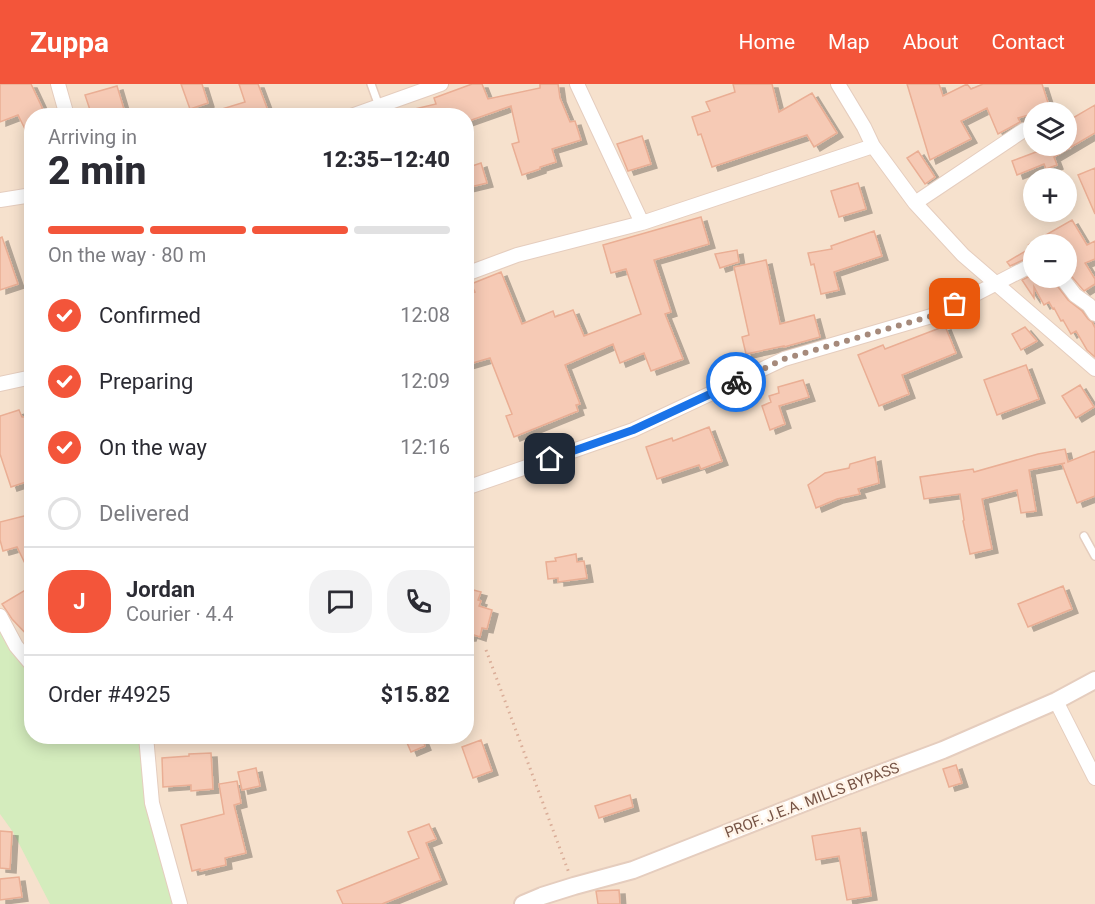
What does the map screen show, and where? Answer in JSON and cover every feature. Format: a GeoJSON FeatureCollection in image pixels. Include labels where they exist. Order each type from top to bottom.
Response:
{"type":"FeatureCollection","features":[{"type":"Feature","properties":{"kind":"street"},"geometry":{"type":"LineString","coordinates":[[58,84],[65,108]]}},
{"type":"Feature","properties":{"kind":"street"},"geometry":{"type":"LineString","coordinates":[[373,108],[441,84]]}},
{"type":"Feature","properties":{"kind":"street"},"geometry":{"type":"LineString","coordinates":[[577,84],[642,223]]}},
{"type":"Feature","properties":{"kind":"street"},"geometry":{"type":"LineString","coordinates":[[838,84],[873,146],[915,203],[963,255],[1095,369]]}},
{"type":"Feature","properties":{"kind":"street"},"geometry":{"type":"LineString","coordinates":[[915,203],[1023,131]]}},
{"type":"Feature","properties":{"kind":"street"},"geometry":{"type":"LineString","coordinates":[[474,271],[517,255],[642,223],[873,146]]}},
{"type":"Feature","properties":{"kind":"street"},"geometry":{"type":"LineString","coordinates":[[0,200],[24,196]]}},
{"type":"Feature","properties":{"kind":"street"},"geometry":{"type":"LineString","coordinates":[[474,485],[633,430],[784,359],[935,315],[1023,269]]}},
{"type":"Feature","properties":{"kind":"street"},"geometry":{"type":"LineString","coordinates":[[1070,288],[1089,305],[1095,314]]}},
{"type":"Feature","properties":{"kind":"street"},"geometry":{"type":"LineString","coordinates":[[0,384],[24,379]]}},
{"type":"Feature","properties":{"kind":"street"},"geometry":{"type":"LineString","coordinates":[[0,616],[16,646],[24,656]]}},
{"type":"Feature","properties":{"kind":"street","name":"PROF. J.E.A. MILLS BYPASS"},"geometry":{"type":"LineString","coordinates":[[523,904],[544,900],[574,886],[633,870],[943,750],[1056,701],[1095,680]]}},
{"type":"Feature","properties":{"kind":"street"},"geometry":{"type":"LineString","coordinates":[[1056,701],[1095,778]]}},
{"type":"Feature","properties":{"kind":"street"},"geometry":{"type":"LineString","coordinates":[[147,744],[152,803],[180,904]]}},
{"type":"Feature","properties":{"kind":"lane"},"geometry":{"type":"LineString","coordinates":[[371,84],[379,106]]}},
{"type":"Feature","properties":{"kind":"lane"},"geometry":{"type":"LineString","coordinates":[[1084,536],[1095,556]]}},
{"type":"Feature","properties":{"kind":"path"},"geometry":{"type":"LineString","coordinates":[[486,650],[574,886]]}},
{"type":"Feature","properties":{"kind":"shaded area"},"geometry":{"type":"Polygon","coordinates":[[[0,84],[1095,84],[1095,904],[0,904],[0,84]]]}},
{"type":"Feature","properties":{"kind":"green space"},"geometry":{"type":"Polygon","coordinates":[[[0,619],[24,662],[24,744],[140,744],[172,904],[50,904],[13,832],[0,814],[0,619]]]}},
{"type":"Feature","properties":{"kind":"building"},"geometry":{"type":"Polygon","coordinates":[[[0,84],[31,84],[42,108],[24,108],[24,127],[18,115],[0,122],[0,84]]]}},
{"type":"Feature","properties":{"kind":"building"},"geometry":{"type":"Polygon","coordinates":[[[181,84],[202,84],[208,103],[190,108],[181,84]]]}},
{"type":"Feature","properties":{"kind":"building"},"geometry":{"type":"Polygon","coordinates":[[[239,84],[258,84],[267,108],[225,108],[245,102],[239,84]]]}},
{"type":"Feature","properties":{"kind":"building"},"geometry":{"type":"Polygon","coordinates":[[[472,84],[482,84],[488,99],[540,88],[540,84],[558,84],[560,98],[570,122],[575,121],[581,140],[552,149],[556,162],[522,175],[512,144],[519,142],[511,106],[474,119],[474,108],[419,108],[436,104],[434,98],[472,84]]]}},
{"type":"Feature","properties":{"kind":"building"},"geometry":{"type":"Polygon","coordinates":[[[733,84],[772,84],[779,112],[812,93],[837,133],[814,147],[807,135],[712,167],[701,134],[698,135],[692,117],[710,111],[706,102],[735,92],[733,84]]]}},
{"type":"Feature","properties":{"kind":"building"},"geometry":{"type":"Polygon","coordinates":[[[907,84],[939,84],[943,96],[967,84],[971,89],[983,84],[1042,84],[1048,102],[1023,102],[1023,117],[1018,118],[1020,122],[998,134],[987,108],[961,121],[971,139],[930,160],[907,84]]]}},
{"type":"Feature","properties":{"kind":"building"},"geometry":{"type":"Polygon","coordinates":[[[117,86],[124,108],[89,108],[85,95],[117,86]]]}},
{"type":"Feature","properties":{"kind":"building"},"geometry":{"type":"Polygon","coordinates":[[[1095,105],[1095,133],[1077,144],[1077,116],[1095,105]]]}},
{"type":"Feature","properties":{"kind":"building"},"geometry":{"type":"Polygon","coordinates":[[[642,136],[651,164],[628,171],[617,144],[642,136]]]}},
{"type":"Feature","properties":{"kind":"building"},"geometry":{"type":"Polygon","coordinates":[[[918,151],[935,177],[925,184],[907,158],[918,151]]]}},
{"type":"Feature","properties":{"kind":"building"},"geometry":{"type":"Polygon","coordinates":[[[1025,156],[1056,156],[1054,157],[1057,165],[1049,168],[1046,168],[1044,164],[1034,168],[1023,168],[1023,173],[1017,175],[1012,161],[1025,156]]]}},
{"type":"Feature","properties":{"kind":"building"},"geometry":{"type":"Polygon","coordinates":[[[481,163],[487,183],[474,186],[474,165],[481,163]]]}},
{"type":"Feature","properties":{"kind":"building"},"geometry":{"type":"Polygon","coordinates":[[[1095,168],[1095,214],[1078,175],[1095,168]]]}},
{"type":"Feature","properties":{"kind":"building"},"geometry":{"type":"Polygon","coordinates":[[[858,183],[866,209],[839,217],[831,191],[858,183]]]}},
{"type":"Feature","properties":{"kind":"building"},"geometry":{"type":"Polygon","coordinates":[[[701,217],[709,244],[654,260],[671,312],[665,314],[683,359],[651,371],[644,353],[620,363],[613,344],[565,365],[580,404],[576,405],[578,411],[514,437],[506,416],[512,414],[490,358],[474,363],[474,283],[501,272],[522,324],[553,311],[555,317],[573,310],[584,336],[641,314],[626,269],[611,273],[603,245],[701,217]]]}},
{"type":"Feature","properties":{"kind":"building"},"geometry":{"type":"Polygon","coordinates":[[[1068,222],[1073,222],[1087,245],[1095,241],[1095,259],[1085,263],[1095,279],[1095,284],[1084,291],[1077,283],[1077,234],[1048,234],[1068,222]]]}},
{"type":"Feature","properties":{"kind":"building"},"geometry":{"type":"Polygon","coordinates":[[[874,231],[882,256],[834,272],[839,290],[821,294],[814,264],[811,265],[808,253],[832,249],[831,246],[874,231]]]}},
{"type":"Feature","properties":{"kind":"building"},"geometry":{"type":"Polygon","coordinates":[[[2,237],[18,284],[0,290],[0,238],[2,237]]]}},
{"type":"Feature","properties":{"kind":"building"},"geometry":{"type":"Polygon","coordinates":[[[737,250],[739,262],[720,268],[715,254],[737,250]]]}},
{"type":"Feature","properties":{"kind":"building"},"geometry":{"type":"Polygon","coordinates":[[[1023,253],[1023,260],[1010,266],[1007,262],[1023,253]]]}},
{"type":"Feature","properties":{"kind":"building"},"geometry":{"type":"Polygon","coordinates":[[[766,260],[780,324],[814,315],[820,337],[746,354],[742,337],[749,335],[734,267],[766,260]]]}},
{"type":"Feature","properties":{"kind":"building"},"geometry":{"type":"Polygon","coordinates":[[[1027,288],[1034,288],[1034,298],[1027,288]]]}},
{"type":"Feature","properties":{"kind":"building"},"geometry":{"type":"Polygon","coordinates":[[[1035,288],[1059,288],[1068,300],[1082,311],[1095,328],[1095,357],[1087,350],[1076,331],[1071,334],[1049,302],[1044,305],[1035,288]]]}},
{"type":"Feature","properties":{"kind":"building"},"geometry":{"type":"Polygon","coordinates":[[[945,326],[956,353],[902,375],[909,394],[879,406],[858,355],[883,345],[885,349],[945,326]]]}},
{"type":"Feature","properties":{"kind":"building"},"geometry":{"type":"Polygon","coordinates":[[[1025,327],[1037,341],[1021,350],[1012,334],[1025,327]]]}},
{"type":"Feature","properties":{"kind":"building"},"geometry":{"type":"Polygon","coordinates":[[[1026,365],[1039,399],[997,415],[984,380],[1026,365]]]}},
{"type":"Feature","properties":{"kind":"building"},"geometry":{"type":"Polygon","coordinates":[[[803,380],[809,397],[779,406],[785,424],[770,430],[762,406],[771,402],[769,396],[779,393],[778,387],[803,380]]]}},
{"type":"Feature","properties":{"kind":"building"},"geometry":{"type":"Polygon","coordinates":[[[1080,385],[1094,407],[1076,418],[1062,396],[1080,385]]]}},
{"type":"Feature","properties":{"kind":"building"},"geometry":{"type":"Polygon","coordinates":[[[19,410],[24,417],[24,483],[11,487],[0,454],[0,416],[19,410]]]}},
{"type":"Feature","properties":{"kind":"building"},"geometry":{"type":"Polygon","coordinates":[[[709,427],[722,461],[701,469],[699,465],[657,479],[646,447],[672,438],[673,441],[709,427]]]}},
{"type":"Feature","properties":{"kind":"building"},"geometry":{"type":"Polygon","coordinates":[[[1065,449],[1068,462],[1095,451],[1095,496],[1077,503],[1062,464],[1065,463],[1029,470],[1036,511],[1021,513],[1017,490],[982,499],[992,549],[970,554],[960,494],[924,499],[920,477],[973,469],[974,472],[1065,449]]]}},
{"type":"Feature","properties":{"kind":"building"},"geometry":{"type":"Polygon","coordinates":[[[875,457],[879,483],[858,489],[860,494],[837,499],[816,508],[808,485],[825,473],[849,468],[850,464],[875,457]]]}},
{"type":"Feature","properties":{"kind":"building"},"geometry":{"type":"Polygon","coordinates":[[[24,516],[24,561],[17,547],[3,551],[0,540],[0,522],[24,516]]]}},
{"type":"Feature","properties":{"kind":"building"},"geometry":{"type":"Polygon","coordinates":[[[576,554],[577,562],[584,561],[587,578],[558,582],[558,578],[548,579],[546,562],[576,554]]]}},
{"type":"Feature","properties":{"kind":"building"},"geometry":{"type":"Polygon","coordinates":[[[1063,586],[1072,609],[1028,627],[1018,604],[1063,586]]]}},
{"type":"Feature","properties":{"kind":"building"},"geometry":{"type":"Polygon","coordinates":[[[474,590],[481,592],[478,600],[481,601],[479,606],[492,610],[487,629],[482,628],[480,637],[474,635],[474,590]]]}},
{"type":"Feature","properties":{"kind":"building"},"geometry":{"type":"Polygon","coordinates":[[[24,591],[24,632],[12,619],[2,604],[24,591]]]}},
{"type":"Feature","properties":{"kind":"building"},"geometry":{"type":"Polygon","coordinates":[[[481,740],[492,771],[473,778],[462,747],[481,740]]]}},
{"type":"Feature","properties":{"kind":"building"},"geometry":{"type":"Polygon","coordinates":[[[408,744],[424,744],[425,746],[411,752],[408,744]]]}},
{"type":"Feature","properties":{"kind":"building"},"geometry":{"type":"Polygon","coordinates":[[[211,753],[213,789],[191,791],[191,785],[163,787],[162,758],[211,753]]]}},
{"type":"Feature","properties":{"kind":"building"},"geometry":{"type":"Polygon","coordinates":[[[956,765],[962,783],[949,787],[943,769],[956,765]]]}},
{"type":"Feature","properties":{"kind":"building"},"geometry":{"type":"Polygon","coordinates":[[[256,768],[260,786],[242,790],[238,772],[256,768]]]}},
{"type":"Feature","properties":{"kind":"building"},"geometry":{"type":"Polygon","coordinates":[[[237,781],[241,803],[234,805],[246,853],[225,858],[226,865],[192,871],[181,825],[224,814],[219,784],[237,781]]]}},
{"type":"Feature","properties":{"kind":"building"},"geometry":{"type":"Polygon","coordinates":[[[630,795],[633,807],[599,818],[595,806],[630,795]]]}},
{"type":"Feature","properties":{"kind":"building"},"geometry":{"type":"Polygon","coordinates":[[[429,824],[436,839],[426,843],[441,880],[382,904],[343,904],[337,891],[419,858],[408,832],[429,824]]]}},
{"type":"Feature","properties":{"kind":"building"},"geometry":{"type":"Polygon","coordinates":[[[860,828],[871,896],[847,900],[839,856],[816,860],[812,836],[860,828]]]}},
{"type":"Feature","properties":{"kind":"building"},"geometry":{"type":"Polygon","coordinates":[[[0,831],[12,832],[10,869],[0,868],[0,831]]]}},
{"type":"Feature","properties":{"kind":"building"},"geometry":{"type":"Polygon","coordinates":[[[19,877],[22,897],[0,900],[0,879],[19,877]]]}},
{"type":"Feature","properties":{"kind":"building"},"geometry":{"type":"Polygon","coordinates":[[[619,890],[620,904],[598,904],[596,891],[619,890]]]}},
{"type":"Feature","properties":{"kind":"way so far"},"geometry":{"type":"LineString","coordinates":[[736,382],[784,359],[935,315],[955,304]]}},
{"type":"Feature","properties":{"kind":"route"},"geometry":{"type":"LineString","coordinates":[[550,459],[633,430],[736,382]]}}]}
